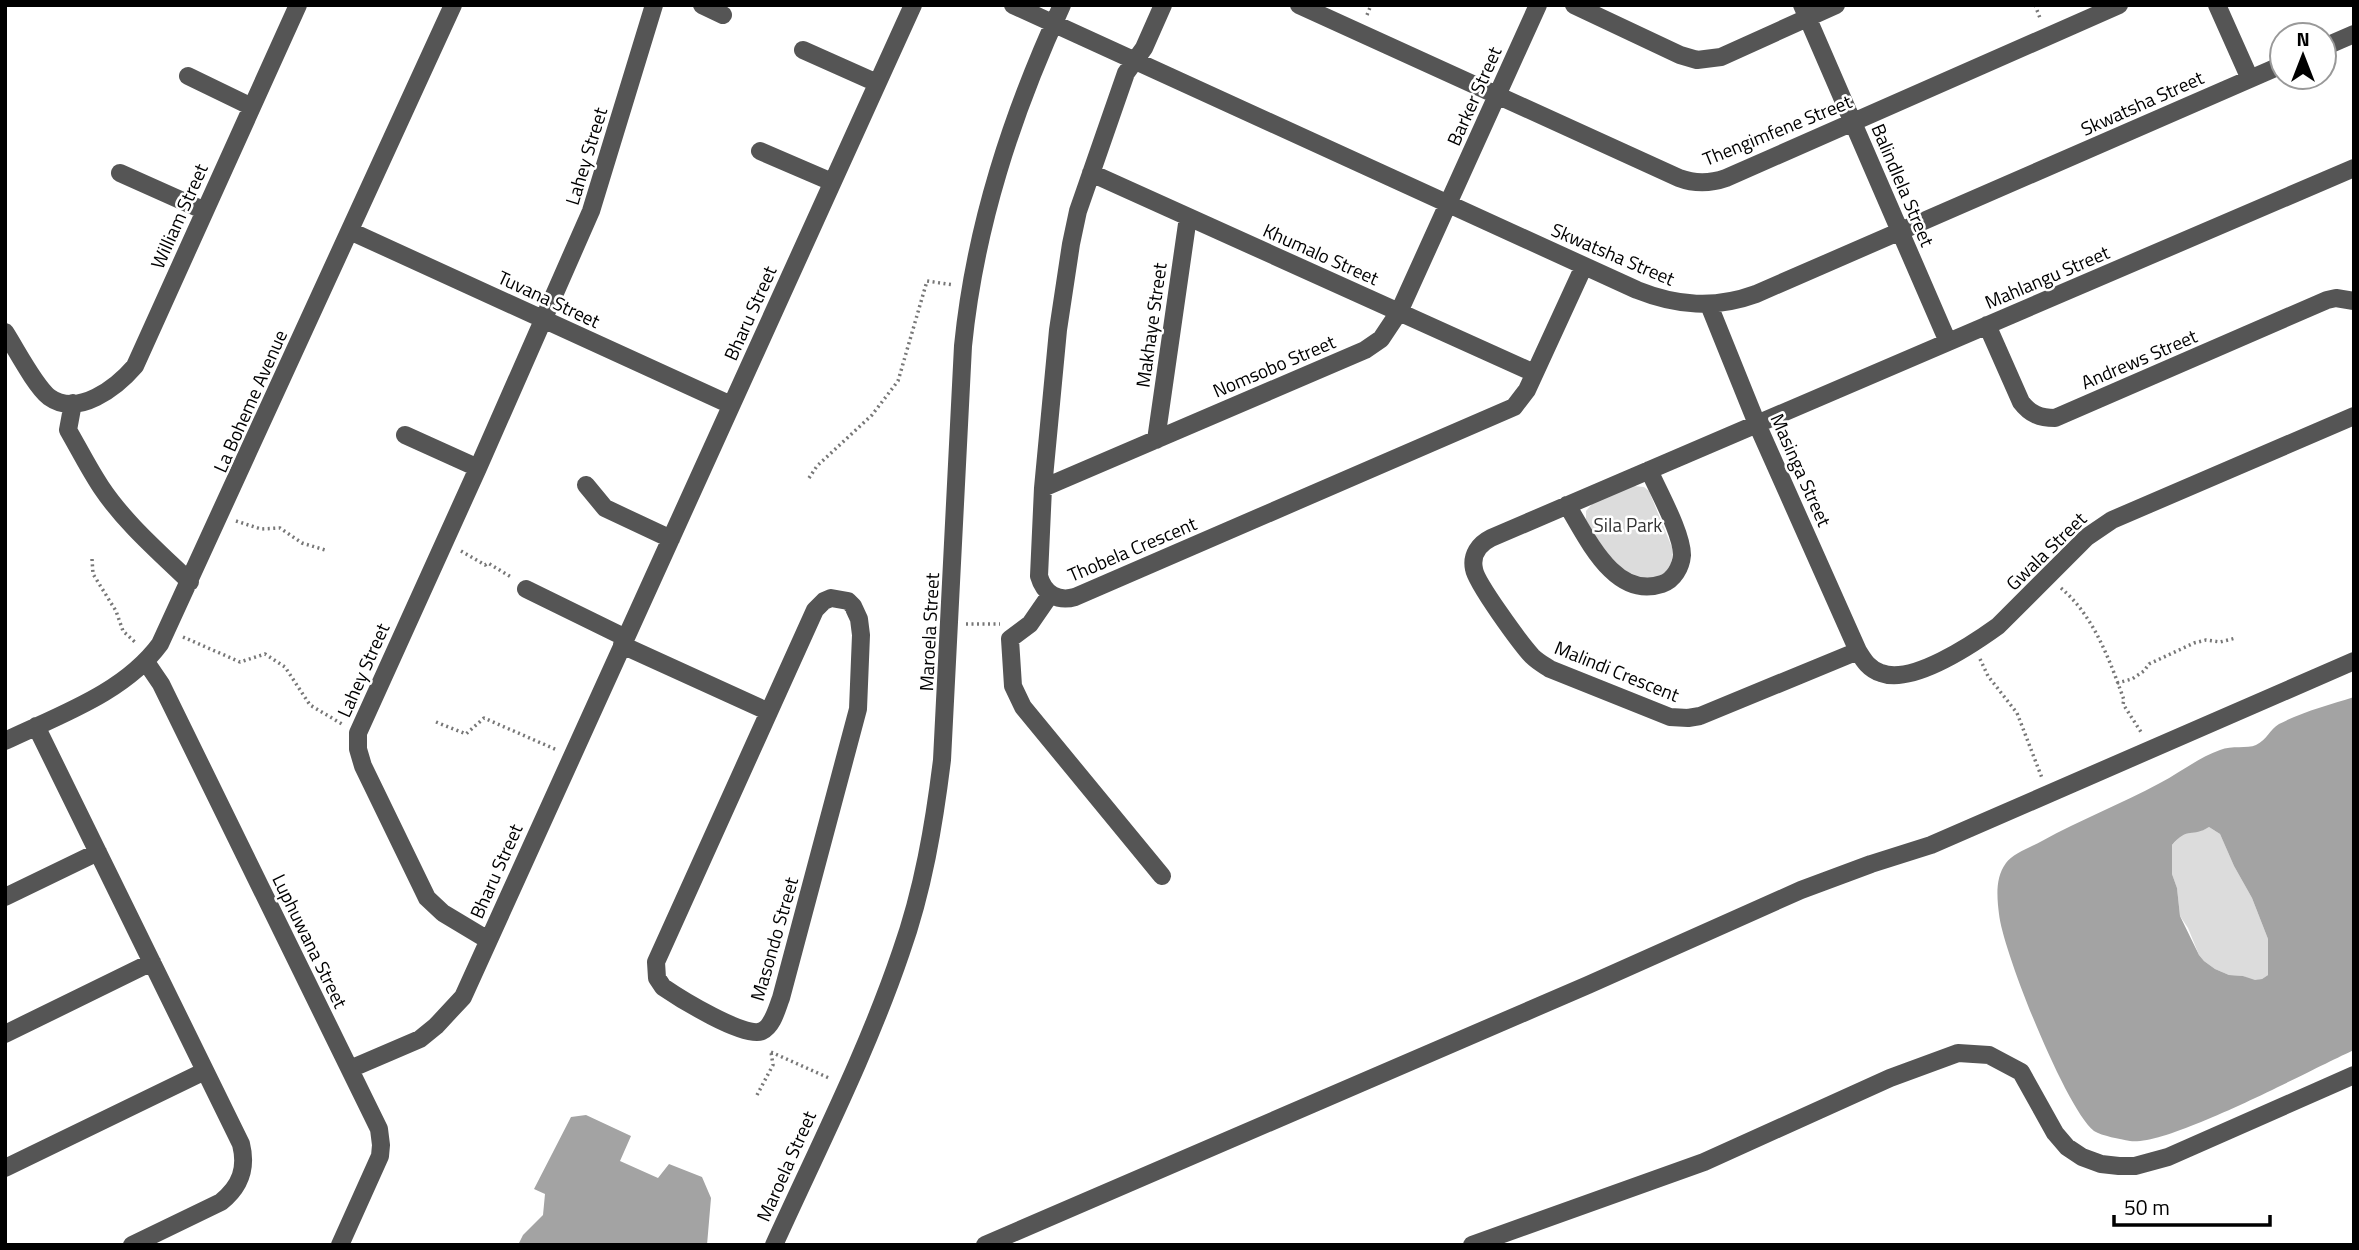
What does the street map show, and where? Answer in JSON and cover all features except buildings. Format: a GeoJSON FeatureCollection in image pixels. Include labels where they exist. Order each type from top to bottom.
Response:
{"type":"FeatureCollection","features":[{"type":"Feature","properties":{"kind":"street","name":"William Street"},"geometry":{"type":"LineString","coordinates":[[67,403],[93,398],[115,386],[135,366],[298,5]]}},
{"type":"Feature","properties":{"kind":"street","name":"La Boheme Avenue"},"geometry":{"type":"LineString","coordinates":[[5,741],[121,683],[149,660],[168,631],[453,5]]}},
{"type":"Feature","properties":{"kind":"street","name":"Lahey Street"},"geometry":{"type":"LineString","coordinates":[[488,940],[426,898],[363,766],[358,749],[358,733],[592,211],[654,5]]}},
{"type":"Feature","properties":{"kind":"street"},"geometry":{"type":"LineString","coordinates":[[702,5],[723,15]]}},
{"type":"Feature","properties":{"kind":"street","name":"Bharu Street"},"geometry":{"type":"LineString","coordinates":[[350,1069],[420,1040],[463,997],[912,5]]}},
{"type":"Feature","properties":{"kind":"street","name":"Skwatsha Street"},"geometry":{"type":"LineString","coordinates":[[1013,5],[1654,297],[1672,302],[1709,304],[1756,294],[2268,71]]}},
{"type":"Feature","properties":{"kind":"street","name":"Maroela Street"},"geometry":{"type":"LineString","coordinates":[[774,1245],[877,1017],[898,961],[920,888],[935,815],[942,760],[963,346],[971,286],[990,196],[1005,145],[1062,5]]}},
{"type":"Feature","properties":{"kind":"street","name":"Thobela Crescent"},"geometry":{"type":"LineString","coordinates":[[1163,5],[1144,48],[1126,73],[1078,211],[1065,276],[1043,488],[1039,576],[1041,584],[1050,595],[1067,599],[1076,597],[1508,410],[1523,396],[1584,266]]}},
{"type":"Feature","properties":{"kind":"street","name":"Thengimfene Street"},"geometry":{"type":"LineString","coordinates":[[1299,5],[1679,178],[1698,183],[1726,178],[2119,5]]}},
{"type":"Feature","properties":{"kind":"street","name":"Barker Street"},"geometry":{"type":"LineString","coordinates":[[1448,204],[1538,5]]}},
{"type":"Feature","properties":{"kind":"street"},"geometry":{"type":"LineString","coordinates":[[1574,5],[1697,60],[1721,57],[1805,11],[1836,5]]}},
{"type":"Feature","properties":{"kind":"street"},"geometry":{"type":"LineString","coordinates":[[2217,5],[2250,79]]}},
{"type":"Feature","properties":{"kind":"street","name":"Balindlela Street"},"geometry":{"type":"LineString","coordinates":[[1805,11],[1948,342]]}},
{"type":"Feature","properties":{"kind":"street"},"geometry":{"type":"LineString","coordinates":[[803,50],[877,83]]}},
{"type":"Feature","properties":{"kind":"street"},"geometry":{"type":"LineString","coordinates":[[188,76],[252,107]]}},
{"type":"Feature","properties":{"kind":"street"},"geometry":{"type":"LineString","coordinates":[[760,150],[832,183]]}},
{"type":"Feature","properties":{"kind":"street","name":"Mahlangu Street"},"geometry":{"type":"LineString","coordinates":[[1757,424],[2354,168]]}},
{"type":"Feature","properties":{"kind":"street"},"geometry":{"type":"LineString","coordinates":[[120,173],[205,211]]}},
{"type":"Feature","properties":{"kind":"street","name":"Khumalo Street"},"geometry":{"type":"LineString","coordinates":[[1091,173],[1534,373]]}},
{"type":"Feature","properties":{"kind":"street","name":"Nomsobo Street"},"geometry":{"type":"LineString","coordinates":[[1043,488],[1365,350],[1381,339],[1399,312],[1448,204]]}},
{"type":"Feature","properties":{"kind":"street","name":"Makhaye Street"},"geometry":{"type":"LineString","coordinates":[[1156,440],[1188,217]]}},
{"type":"Feature","properties":{"kind":"street","name":"Tuvana Street"},"geometry":{"type":"LineString","coordinates":[[351,231],[731,405]]}},
{"type":"Feature","properties":{"kind":"street","name":"Andrews Street"},"geometry":{"type":"LineString","coordinates":[[1987,325],[2025,408],[2038,416],[2054,418],[2327,300],[2336,298],[2354,301]]}},
{"type":"Feature","properties":{"kind":"street","name":"Masinga Street"},"geometry":{"type":"LineString","coordinates":[[1709,304],[1757,424],[1858,651]]}},
{"type":"Feature","properties":{"kind":"street"},"geometry":{"type":"LineString","coordinates":[[5,332],[46,394],[67,403],[68,430],[100,487],[150,545],[190,582]]}},
{"type":"Feature","properties":{"kind":"street","name":"Gwala Street"},"geometry":{"type":"LineString","coordinates":[[1858,651],[1865,664],[1872,669],[1898,676],[1969,646],[1998,626],[2087,537],[2112,520],[2354,416]]}},
{"type":"Feature","properties":{"kind":"street","name":"Malindi Crescent"},"geometry":{"type":"LineString","coordinates":[[1757,424],[1485,541],[1474,559],[1476,577],[1523,645],[1540,663],[1662,715],[1688,718],[1700,716],[1858,651]]}},
{"type":"Feature","properties":{"kind":"street"},"geometry":{"type":"LineString","coordinates":[[405,435],[478,468]]}},
{"type":"Feature","properties":{"kind":"street"},"geometry":{"type":"LineString","coordinates":[[1567,505],[1597,553],[1612,570],[1640,586],[1650,587],[1668,582],[1680,565],[1680,545],[1649,470]]}},
{"type":"Feature","properties":{"kind":"street"},"geometry":{"type":"LineString","coordinates":[[586,485],[605,509],[671,539]]}},
{"type":"Feature","properties":{"kind":"street"},"geometry":{"type":"LineString","coordinates":[[526,589],[624,642],[769,712]]}},
{"type":"Feature","properties":{"kind":"street"},"geometry":{"type":"LineString","coordinates":[[1050,595],[1030,624],[1010,639],[1013,686],[1023,706],[1162,876]]}},
{"type":"Feature","properties":{"kind":"street","name":"Masondo Street"},"geometry":{"type":"LineString","coordinates":[[831,598],[848,601],[857,612],[860,627],[858,709],[781,998],[769,1025],[762,1031],[751,1032],[674,995],[663,987],[655,968],[769,712],[815,610],[831,598]]}},
{"type":"Feature","properties":{"kind":"street","name":"Luphuwana Street"},"geometry":{"type":"LineString","coordinates":[[149,660],[379,1129],[380,1156],[340,1245]]}},
{"type":"Feature","properties":{"kind":"street"},"geometry":{"type":"LineString","coordinates":[[985,1245],[1588,985],[1801,890],[1931,845],[2354,661]]}},
{"type":"Feature","properties":{"kind":"street"},"geometry":{"type":"LineString","coordinates":[[36,726],[241,1144],[244,1165],[242,1175],[230,1195],[221,1202],[132,1245]]}},
{"type":"Feature","properties":{"kind":"street"},"geometry":{"type":"LineString","coordinates":[[5,897],[99,852]]}},
{"type":"Feature","properties":{"kind":"street"},"geometry":{"type":"LineString","coordinates":[[5,1034],[152,962]]}},
{"type":"Feature","properties":{"kind":"street"},"geometry":{"type":"LineString","coordinates":[[1472,1245],[1704,1162],[1890,1078],[1958,1053],[1989,1055],[2021,1072],[2054,1133],[2067,1147],[2082,1157],[2101,1164],[2119,1166],[2135,1166],[2168,1157],[2354,1075]]}},
{"type":"Feature","properties":{"kind":"street"},"geometry":{"type":"LineString","coordinates":[[5,1168],[205,1071]]}},
{"type":"Feature","properties":{"kind":"path"},"geometry":{"type":"LineString","coordinates":[[809,478],[817,466],[872,415],[898,381],[927,281],[971,286]]}},
{"type":"Feature","properties":{"kind":"path"},"geometry":{"type":"LineString","coordinates":[[220,516],[261,529],[280,528],[302,543],[325,550]]}},
{"type":"Feature","properties":{"kind":"path"},"geometry":{"type":"LineString","coordinates":[[444,541],[485,565],[488,563],[526,589]]}},
{"type":"Feature","properties":{"kind":"path"},"geometry":{"type":"LineString","coordinates":[[92,559],[93,574],[116,611],[123,631],[149,660]]}},
{"type":"Feature","properties":{"kind":"path"},"geometry":{"type":"LineString","coordinates":[[2047,577],[2065,591],[2100,640],[2124,700],[2123,704],[2140,729],[2149,750]]}},
{"type":"Feature","properties":{"kind":"path"},"geometry":{"type":"LineString","coordinates":[[950,624],[1030,624]]}},
{"type":"Feature","properties":{"kind":"path"},"geometry":{"type":"LineString","coordinates":[[168,631],[240,663],[265,654],[285,667],[310,705],[358,733]]}},
{"type":"Feature","properties":{"kind":"path"},"geometry":{"type":"LineString","coordinates":[[2117,683],[2132,679],[2149,664],[2194,643],[2236,638]]}},
{"type":"Feature","properties":{"kind":"path"},"geometry":{"type":"LineString","coordinates":[[1969,646],[2017,713],[2048,793]]}},
{"type":"Feature","properties":{"kind":"path"},"geometry":{"type":"LineString","coordinates":[[436,722],[466,734],[484,718],[572,756]]}},
{"type":"Feature","properties":{"kind":"path"},"geometry":{"type":"LineString","coordinates":[[757,1095],[773,1065],[762,1031]]}},
{"type":"Feature","properties":{"kind":"path"},"geometry":{"type":"LineString","coordinates":[[771,1052],[846,1086]]}},
{"type":"Feature","properties":{"kind":"green space","name":"Sila Park"},"geometry":{"type":"Polygon","coordinates":[[[1633,486],[1644,487],[1649,491],[1673,550],[1671,566],[1660,577],[1643,578],[1625,571],[1610,559],[1586,520],[1586,511],[1593,503],[1633,486]]]}},
{"type":"Feature","properties":{"kind":"green space"},"geometry":{"type":"Polygon","coordinates":[[[2209,827],[2220,834],[2252,898],[2268,939],[2268,975],[2262,979],[2254,981],[2243,976],[2229,975],[2204,961],[2180,916],[2177,888],[2172,874],[2172,845],[2182,834],[2209,827]]]}},
{"type":"Feature","properties":{"kind":"shaded area"},"geometry":{"type":"Polygon","coordinates":[[[2354,697],[2354,1050],[2240,1105],[2175,1132],[2149,1140],[2130,1141],[2094,1131],[2068,1093],[2023,994],[2003,933],[1998,908],[2002,869],[2022,851],[2145,791],[2204,757],[2225,749],[2256,745],[2279,724],[2306,712],[2354,697]],[[2209,827],[2186,834],[2172,845],[2172,874],[2177,888],[2180,916],[2204,961],[2229,975],[2262,979],[2268,975],[2268,939],[2252,898],[2220,834],[2209,827]]]}},
{"type":"Feature","properties":{"kind":"shaded area"},"geometry":{"type":"Polygon","coordinates":[[[586,1115],[631,1136],[620,1161],[658,1178],[669,1164],[702,1177],[711,1198],[707,1245],[518,1245],[523,1235],[543,1215],[545,1194],[534,1189],[571,1117],[586,1115]]]}}]}
